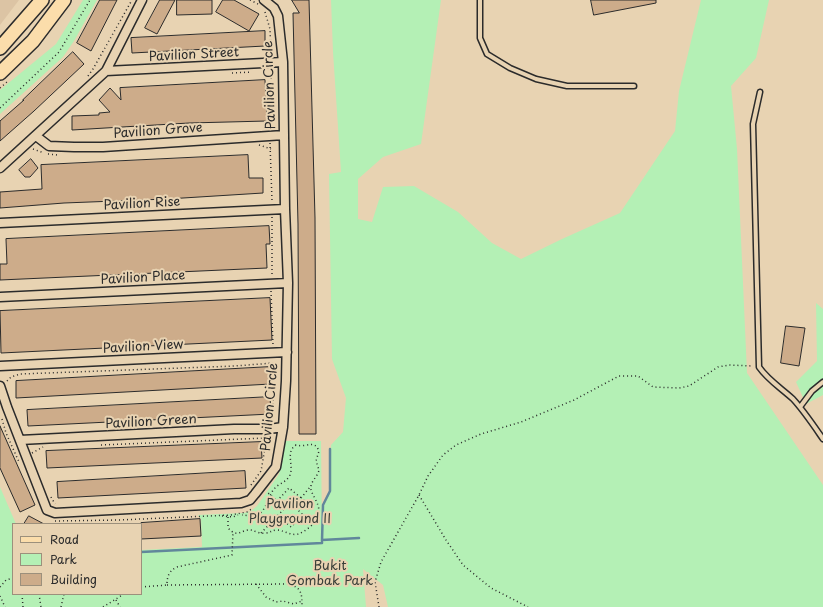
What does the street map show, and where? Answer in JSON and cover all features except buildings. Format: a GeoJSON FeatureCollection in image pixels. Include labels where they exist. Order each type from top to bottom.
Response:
{"type":"FeatureCollection","features":[{"type":"Feature","properties":{"kind":"main road"},"geometry":{"type":"LineString","coordinates":[[0,48],[42,0]]}},
{"type":"Feature","properties":{"kind":"main road"},"geometry":{"type":"LineString","coordinates":[[0,73],[33,41],[64,0]]}},
{"type":"Feature","properties":{"kind":"street"},"geometry":{"type":"LineString","coordinates":[[0,168],[106,71],[142,0]]}},
{"type":"Feature","properties":{"kind":"street","name":"Pavilion Circle"},"geometry":{"type":"LineString","coordinates":[[2,384],[2,409],[20,440],[47,510],[55,513],[234,503],[246,501],[250,500],[276,467],[283,427],[287,352],[288,282],[285,209],[283,62],[278,16],[274,8],[263,3]]}},
{"type":"Feature","properties":{"kind":"street","name":"Pavilion Street"},"geometry":{"type":"LineString","coordinates":[[106,71],[283,62]]}},
{"type":"Feature","properties":{"kind":"street","name":"Pavilion Grove"},"geometry":{"type":"LineString","coordinates":[[36,136],[49,146],[74,147],[284,135]]}},
{"type":"Feature","properties":{"kind":"street","name":"Pavilion Rise"},"geometry":{"type":"LineString","coordinates":[[0,222],[285,209]]}},
{"type":"Feature","properties":{"kind":"street","name":"Pavilion Place"},"geometry":{"type":"LineString","coordinates":[[0,297],[288,282]]}},
{"type":"Feature","properties":{"kind":"street","name":"Pavilion View"},"geometry":{"type":"LineString","coordinates":[[0,366],[287,352]]}},
{"type":"Feature","properties":{"kind":"street","name":"Pavilion Green"},"geometry":{"type":"LineString","coordinates":[[20,440],[234,429],[269,429],[283,427]]}},
{"type":"Feature","properties":{"kind":"lane"},"geometry":{"type":"LineString","coordinates":[[480,0],[480,38],[484,48],[487,54],[510,68],[536,79],[568,86],[634,86]]}},
{"type":"Feature","properties":{"kind":"lane"},"geometry":{"type":"LineString","coordinates":[[760,92],[753,124],[759,367],[764,374],[800,407],[823,439]]}},
{"type":"Feature","properties":{"kind":"lane"},"geometry":{"type":"LineString","coordinates":[[800,407],[812,391],[823,382]]}},
{"type":"Feature","properties":{"kind":"path"},"geometry":{"type":"LineString","coordinates":[[0,108],[59,52],[90,0]]}},
{"type":"Feature","properties":{"kind":"path"},"geometry":{"type":"LineString","coordinates":[[88,77],[132,0]]}},
{"type":"Feature","properties":{"kind":"path"},"geometry":{"type":"LineString","coordinates":[[250,0],[263,3]]}},
{"type":"Feature","properties":{"kind":"path"},"geometry":{"type":"LineString","coordinates":[[248,489],[261,471],[269,422],[273,414],[274,352],[270,136],[271,63],[270,29],[265,12]]}},
{"type":"Feature","properties":{"kind":"path"},"geometry":{"type":"LineString","coordinates":[[2,384],[11,377],[20,374],[235,366],[273,363]]}},
{"type":"Feature","properties":{"kind":"path"},"geometry":{"type":"LineString","coordinates":[[379,607],[375,582],[381,562],[419,495],[428,476],[443,455],[456,445],[481,434],[521,422],[574,400],[619,376],[638,376],[653,387],[679,388],[689,386],[718,367],[729,365],[759,367]]}},
{"type":"Feature","properties":{"kind":"path"},"geometry":{"type":"LineString","coordinates":[[2,409],[6,433],[20,464]]}},
{"type":"Feature","properties":{"kind":"path"},"geometry":{"type":"LineString","coordinates":[[101,445],[266,438]]}},
{"type":"Feature","properties":{"kind":"path"},"geometry":{"type":"LineString","coordinates":[[221,515],[228,517],[238,515],[257,515],[264,509],[270,495],[276,487],[290,476],[290,454],[292,449],[296,446],[303,447],[313,445],[316,446],[319,451],[316,461],[319,467],[319,473],[301,498]]}},
{"type":"Feature","properties":{"kind":"path"},"geometry":{"type":"LineString","coordinates":[[31,455],[38,449],[48,447]]}},
{"type":"Feature","properties":{"kind":"path"},"geometry":{"type":"LineString","coordinates":[[228,517],[228,528],[237,534],[252,530],[266,533],[273,530],[280,530],[292,535],[303,532],[316,519],[318,505],[310,486]]}},
{"type":"Feature","properties":{"kind":"path"},"geometry":{"type":"LineString","coordinates":[[277,501],[289,488],[305,501],[297,509],[312,524]]}},
{"type":"Feature","properties":{"kind":"path"},"geometry":{"type":"LineString","coordinates":[[261,533],[285,508],[265,491]]}},
{"type":"Feature","properties":{"kind":"path"},"geometry":{"type":"LineString","coordinates":[[419,495],[463,565],[491,588],[528,607]]}},
{"type":"Feature","properties":{"kind":"path"},"geometry":{"type":"LineString","coordinates":[[50,520],[58,522],[243,514],[255,506]]}},
{"type":"Feature","properties":{"kind":"path"},"geometry":{"type":"LineString","coordinates":[[278,516],[290,527],[303,515]]}},
{"type":"Feature","properties":{"kind":"path"},"geometry":{"type":"LineString","coordinates":[[168,585],[171,570],[186,565],[232,555],[233,532]]}},
{"type":"Feature","properties":{"kind":"path"},"geometry":{"type":"LineString","coordinates":[[0,587],[6,580],[12,578]]}},
{"type":"Feature","properties":{"kind":"path"},"geometry":{"type":"LineString","coordinates":[[256,584],[266,597],[276,602],[283,601],[294,604],[302,601]]}},
{"type":"Feature","properties":{"kind":"path"},"geometry":{"type":"LineString","coordinates":[[142,587],[168,585],[289,584],[296,586],[302,594],[302,607]]}},
{"type":"Feature","properties":{"kind":"path"},"geometry":{"type":"LineString","coordinates":[[22,595],[23,607]]}},
{"type":"Feature","properties":{"kind":"path"},"geometry":{"type":"LineString","coordinates":[[39,595],[41,607]]}},
{"type":"Feature","properties":{"kind":"path"},"geometry":{"type":"LineString","coordinates":[[60,607],[64,595]]}},
{"type":"Feature","properties":{"kind":"path"},"geometry":{"type":"LineString","coordinates":[[103,607],[122,595]]}},
{"type":"Feature","properties":{"kind":"path"},"geometry":{"type":"LineString","coordinates":[[0,596],[5,607]]}},
{"type":"Feature","properties":{"kind":"path"},"geometry":{"type":"LineString","coordinates":[[115,600],[120,607]]}},
{"type":"Feature","properties":{"kind":"shaded area"},"geometry":{"type":"Polygon","coordinates":[[[0,0],[19,0],[0,25],[0,0]]]}},
{"type":"Feature","properties":{"kind":"green space"},"geometry":{"type":"Polygon","coordinates":[[[83,0],[97,0],[74,41],[63,57],[0,114],[0,90],[56,44],[83,0]]]}},
{"type":"Feature","properties":{"kind":"green space"},"geometry":{"type":"Polygon","coordinates":[[[331,0],[441,0],[421,144],[383,157],[358,179],[358,219],[372,222],[383,187],[414,186],[458,212],[492,243],[521,259],[620,213],[675,131],[679,91],[701,0],[769,0],[756,58],[731,86],[737,149],[747,373],[823,485],[823,607],[388,607],[383,585],[363,569],[366,607],[0,607],[0,487],[16,523],[12,523],[12,595],[142,595],[142,550],[202,547],[201,519],[198,515],[244,513],[251,511],[257,506],[279,474],[284,441],[321,441],[322,533],[324,506],[330,491],[331,445],[343,432],[346,398],[332,359],[329,174],[341,172],[331,0]]]}},
{"type":"Feature","properties":{"kind":"green space"},"geometry":{"type":"Polygon","coordinates":[[[816,303],[823,309],[823,395],[806,404],[796,382],[817,361],[816,303]]]}},
{"type":"Feature","properties":{"kind":"waterway"},"geometry":{"type":"LineString","coordinates":[[322,541],[323,505],[330,491],[330,449]]}},
{"type":"Feature","properties":{"kind":"waterway"},"geometry":{"type":"LineString","coordinates":[[322,540],[359,538]]}},
{"type":"Feature","properties":{"kind":"waterway"},"geometry":{"type":"LineString","coordinates":[[142,552],[322,542]]}},
{"type":"Feature","properties":{"kind":"park label","name":"Pavilion Playground II"},"geometry":{"type":"Point","coordinates":[290,512]}},
{"type":"Feature","properties":{"kind":"park label","name":"Bukit Gombak Park"},"geometry":{"type":"Point","coordinates":[330,574]}}]}
